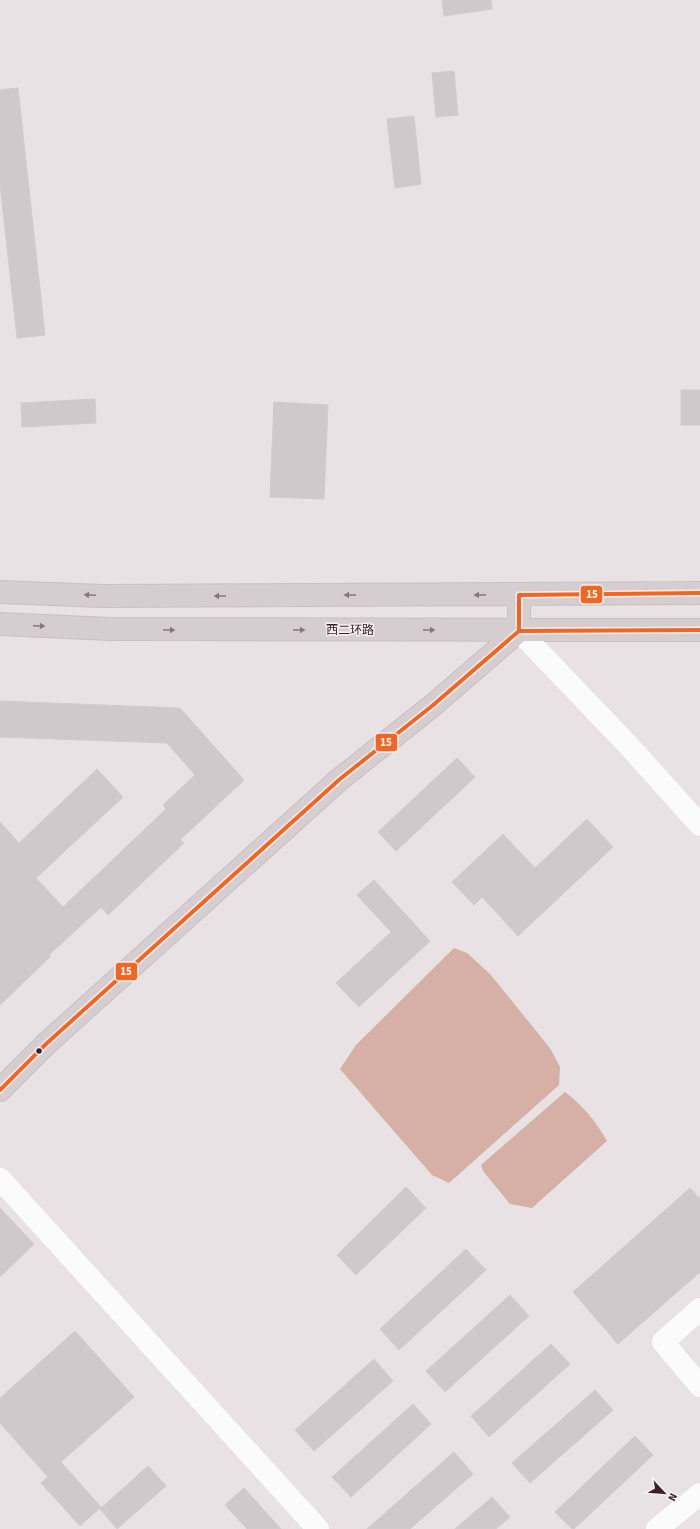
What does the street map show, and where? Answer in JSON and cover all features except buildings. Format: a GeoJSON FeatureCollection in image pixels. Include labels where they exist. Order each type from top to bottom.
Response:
{"type":"FeatureCollection","features":[{"type":"Feature","properties":{"kind":"main road"},"geometry":{"type":"LineString","coordinates":[[0,592],[103,596],[519,595],[700,592]]}},
{"type":"Feature","properties":{"kind":"main road"},"geometry":{"type":"LineString","coordinates":[[0,1090],[46,1044],[340,779],[432,706],[519,631],[519,595]]}},
{"type":"Feature","properties":{"kind":"main road","name":"西二环路"},"geometry":{"type":"LineString","coordinates":[[0,624],[117,630],[700,630]]}},
{"type":"Feature","properties":{"kind":"street"},"geometry":{"type":"LineString","coordinates":[[519,631],[629,746],[700,825]]}},
{"type":"Feature","properties":{"kind":"street"},"geometry":{"type":"LineString","coordinates":[[0,1179],[318,1529]]}},
{"type":"Feature","properties":{"kind":"street"},"geometry":{"type":"LineString","coordinates":[[700,1309],[663,1342],[700,1386]]}},
{"type":"Feature","properties":{"kind":"street"},"geometry":{"type":"LineString","coordinates":[[657,1529],[700,1494]]}},
{"type":"Feature","properties":{"kind":"shaded area"},"geometry":{"type":"Polygon","coordinates":[[[454,948],[467,953],[490,974],[550,1048],[560,1067],[559,1085],[449,1183],[432,1175],[340,1069],[356,1045],[454,948]]]}},
{"type":"Feature","properties":{"kind":"shaded area"},"geometry":{"type":"Polygon","coordinates":[[[565,1092],[589,1114],[607,1141],[532,1208],[510,1204],[483,1171],[481,1165],[565,1092]]]}},
{"type":"Feature","properties":{"kind":"transit line","name":"15"},"geometry":{"type":"LineString","coordinates":[[519,631],[519,595],[700,593]]}},
{"type":"Feature","properties":{"kind":"transit line","name":"15"},"geometry":{"type":"LineString","coordinates":[[519,631],[700,630]]}},
{"type":"Feature","properties":{"kind":"transit line","name":"15"},"geometry":{"type":"LineString","coordinates":[[0,1090],[46,1044],[340,779],[432,706],[519,631]]}}]}
